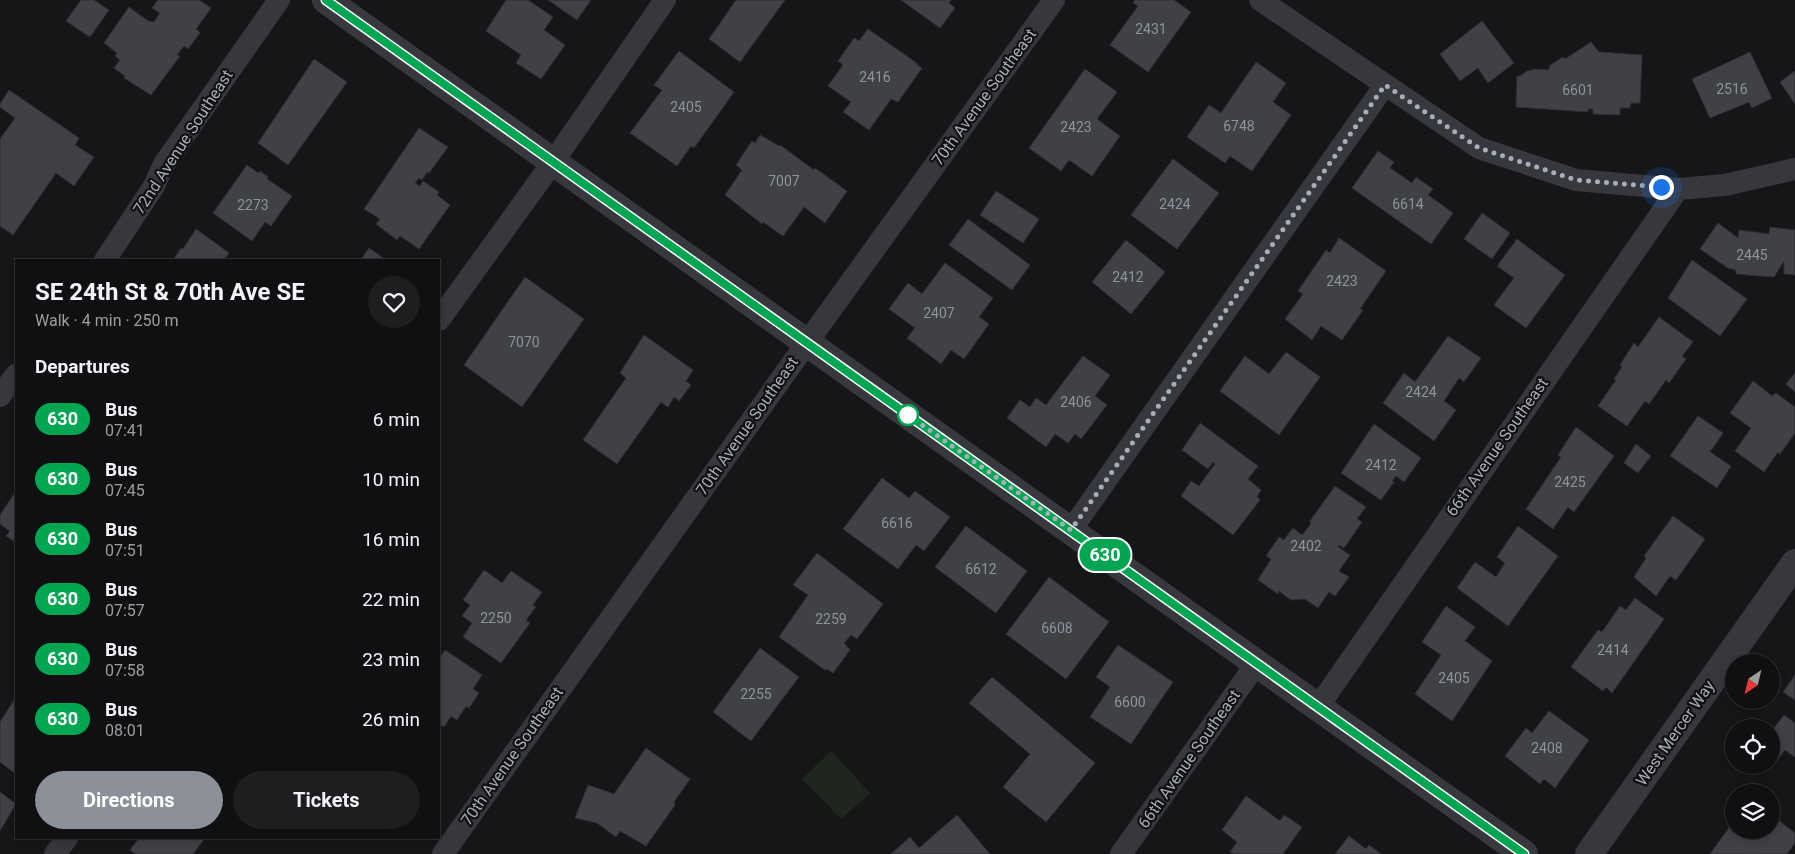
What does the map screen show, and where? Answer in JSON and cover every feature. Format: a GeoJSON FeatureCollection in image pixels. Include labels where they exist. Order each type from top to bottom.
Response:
{"type":"FeatureCollection","features":[{"type":"Feature","properties":{"kind":"street","name":"72nd Avenue Southeast"},"geometry":{"type":"LineString","coordinates":[[105,259],[154,186],[164,164],[279,0]]}},
{"type":"Feature","properties":{"kind":"street"},"geometry":{"type":"LineString","coordinates":[[326,0],[1524,854]]}},
{"type":"Feature","properties":{"kind":"street"},"geometry":{"type":"LineString","coordinates":[[440,319],[553,162],[665,0]]}},
{"type":"Feature","properties":{"kind":"street","name":"70th Avenue Southeast"},"geometry":{"type":"LineString","coordinates":[[443,854],[807,342],[1054,0]]}},
{"type":"Feature","properties":{"kind":"street"},"geometry":{"type":"LineString","coordinates":[[1260,0],[1479,148],[1576,180],[1678,189],[1726,185],[1795,169]]}},
{"type":"Feature","properties":{"kind":"street"},"geometry":{"type":"LineString","coordinates":[[1071,530],[1385,85]]}},
{"type":"Feature","properties":{"kind":"street","name":"66th Avenue Southeast"},"geometry":{"type":"LineString","coordinates":[[1318,707],[1678,189]]}},
{"type":"Feature","properties":{"kind":"street"},"geometry":{"type":"LineString","coordinates":[[0,396],[15,376]]}},
{"type":"Feature","properties":{"kind":"street","name":"West Mercer Way"},"geometry":{"type":"LineString","coordinates":[[1589,854],[1795,563]]}},
{"type":"Feature","properties":{"kind":"street","name":"66th Avenue Southeast"},"geometry":{"type":"LineString","coordinates":[[1121,854],[1257,663]]}},
{"type":"Feature","properties":{"kind":"street"},"geometry":{"type":"LineString","coordinates":[[55,854],[66,839]]}},
{"type":"Feature","properties":{"kind":"shaded area"},"geometry":{"type":"Polygon","coordinates":[[[831,751],[870,793],[841,819],[802,779],[831,751]]]}},
{"type":"Feature","properties":{"kind":"building"},"geometry":{"type":"Polygon","coordinates":[[[81,0],[94,0],[109,10],[90,37],[66,21],[81,0]]]}},
{"type":"Feature","properties":{"kind":"building"},"geometry":{"type":"Polygon","coordinates":[[[158,0],[199,0],[211,8],[196,29],[200,33],[188,49],[184,46],[177,55],[180,56],[151,95],[124,78],[125,76],[114,68],[120,60],[115,56],[117,53],[104,43],[129,7],[148,21],[154,22],[160,13],[152,8],[158,0]]]}},
{"type":"Feature","properties":{"kind":"building"},"geometry":{"type":"Polygon","coordinates":[[[506,0],[528,0],[553,17],[544,30],[565,45],[541,79],[516,63],[521,55],[486,31],[506,0]]]}},
{"type":"Feature","properties":{"kind":"building"},"geometry":{"type":"Polygon","coordinates":[[[548,0],[591,0],[577,20],[548,0]]]}},
{"type":"Feature","properties":{"kind":"building"},"geometry":{"type":"Polygon","coordinates":[[[736,0],[785,0],[740,62],[709,39],[736,0]]]}},
{"type":"Feature","properties":{"kind":"building"},"geometry":{"type":"Polygon","coordinates":[[[901,0],[951,0],[949,3],[955,8],[940,28],[901,0]]]}},
{"type":"Feature","properties":{"kind":"building"},"geometry":{"type":"Polygon","coordinates":[[[1135,0],[1174,0],[1191,12],[1148,72],[1110,45],[1138,6],[1133,3],[1135,0]]]}},
{"type":"Feature","properties":{"kind":"building"},"geometry":{"type":"Polygon","coordinates":[[[1482,21],[1514,63],[1488,83],[1478,68],[1460,81],[1440,54],[1482,21]]]}},
{"type":"Feature","properties":{"kind":"building"},"geometry":{"type":"Polygon","coordinates":[[[868,29],[922,68],[898,102],[891,99],[869,130],[843,112],[851,102],[828,86],[843,65],[838,61],[854,38],[859,41],[868,29]]]}},
{"type":"Feature","properties":{"kind":"building"},"geometry":{"type":"Polygon","coordinates":[[[1591,42],[1599,52],[1642,55],[1640,103],[1631,103],[1630,108],[1620,108],[1620,115],[1593,114],[1593,109],[1588,109],[1588,112],[1516,107],[1517,76],[1533,69],[1548,70],[1549,66],[1563,57],[1565,59],[1591,42]]]}},
{"type":"Feature","properties":{"kind":"building"},"geometry":{"type":"Polygon","coordinates":[[[679,51],[734,92],[694,148],[691,146],[677,166],[630,133],[662,90],[654,85],[679,51]]]}},
{"type":"Feature","properties":{"kind":"building"},"geometry":{"type":"Polygon","coordinates":[[[1750,52],[1772,98],[1752,108],[1749,102],[1710,118],[1692,79],[1750,52]]]}},
{"type":"Feature","properties":{"kind":"building"},"geometry":{"type":"Polygon","coordinates":[[[314,59],[347,82],[288,165],[258,143],[314,59]]]}},
{"type":"Feature","properties":{"kind":"building"},"geometry":{"type":"Polygon","coordinates":[[[1256,62],[1286,83],[1273,102],[1291,115],[1252,171],[1230,156],[1225,163],[1187,137],[1209,105],[1221,113],[1256,62]]]}},
{"type":"Feature","properties":{"kind":"building"},"geometry":{"type":"Polygon","coordinates":[[[1085,69],[1117,92],[1097,119],[1120,136],[1092,176],[1069,160],[1061,171],[1029,148],[1085,69]]]}},
{"type":"Feature","properties":{"kind":"building"},"geometry":{"type":"Polygon","coordinates":[[[1795,71],[1795,104],[1780,82],[1795,71]]]}},
{"type":"Feature","properties":{"kind":"building"},"geometry":{"type":"Polygon","coordinates":[[[9,90],[79,138],[75,145],[94,157],[74,186],[56,173],[13,235],[0,226],[0,139],[15,118],[0,107],[0,104],[9,90]]]}},
{"type":"Feature","properties":{"kind":"building"},"geometry":{"type":"Polygon","coordinates":[[[419,128],[448,147],[429,173],[427,172],[422,180],[419,178],[415,183],[420,186],[423,181],[439,192],[437,195],[450,205],[419,249],[400,236],[397,240],[376,224],[380,219],[364,209],[419,128]]]}},
{"type":"Feature","properties":{"kind":"building"},"geometry":{"type":"Polygon","coordinates":[[[760,135],[780,145],[847,191],[825,223],[804,207],[783,236],[763,222],[762,224],[725,195],[742,170],[736,165],[752,141],[755,143],[760,135]]]}},
{"type":"Feature","properties":{"kind":"building"},"geometry":{"type":"Polygon","coordinates":[[[1378,151],[1394,162],[1390,168],[1412,183],[1416,177],[1433,189],[1428,195],[1453,213],[1431,244],[1352,188],[1378,151]]]}},
{"type":"Feature","properties":{"kind":"building"},"geometry":{"type":"Polygon","coordinates":[[[1173,159],[1219,193],[1177,249],[1131,215],[1173,159]]]}},
{"type":"Feature","properties":{"kind":"building"},"geometry":{"type":"Polygon","coordinates":[[[247,165],[258,173],[260,171],[268,177],[267,179],[292,196],[271,226],[265,222],[252,241],[213,213],[247,165]]]}},
{"type":"Feature","properties":{"kind":"building"},"geometry":{"type":"Polygon","coordinates":[[[996,191],[1039,219],[1023,243],[980,215],[996,191]]]}},
{"type":"Feature","properties":{"kind":"building"},"geometry":{"type":"Polygon","coordinates":[[[1482,213],[1510,233],[1492,259],[1464,239],[1482,213]]]}},
{"type":"Feature","properties":{"kind":"building"},"geometry":{"type":"Polygon","coordinates":[[[968,219],[1030,265],[1012,290],[949,245],[968,219]]]}},
{"type":"Feature","properties":{"kind":"building"},"geometry":{"type":"Polygon","coordinates":[[[1718,223],[1738,238],[1739,230],[1769,234],[1770,227],[1795,230],[1795,275],[1784,274],[1784,261],[1774,277],[1736,274],[1736,270],[1728,268],[1700,249],[1718,223]]]}},
{"type":"Feature","properties":{"kind":"building"},"geometry":{"type":"Polygon","coordinates":[[[196,229],[229,253],[225,259],[174,259],[181,248],[183,249],[196,229]]]}},
{"type":"Feature","properties":{"kind":"building"},"geometry":{"type":"Polygon","coordinates":[[[1339,238],[1386,271],[1360,309],[1363,310],[1342,340],[1321,326],[1312,340],[1285,319],[1303,294],[1298,291],[1326,250],[1330,253],[1339,238]]]}},
{"type":"Feature","properties":{"kind":"building"},"geometry":{"type":"Polygon","coordinates":[[[1517,239],[1565,275],[1526,328],[1494,305],[1514,278],[1497,266],[1517,239]]]}},
{"type":"Feature","properties":{"kind":"building"},"geometry":{"type":"Polygon","coordinates":[[[1126,240],[1165,272],[1131,314],[1092,282],[1126,240]]]}},
{"type":"Feature","properties":{"kind":"building"},"geometry":{"type":"Polygon","coordinates":[[[369,248],[385,259],[362,259],[369,248]]]}},
{"type":"Feature","properties":{"kind":"building"},"geometry":{"type":"Polygon","coordinates":[[[1692,260],[1747,299],[1720,336],[1668,298],[1692,260]]]}},
{"type":"Feature","properties":{"kind":"building"},"geometry":{"type":"Polygon","coordinates":[[[945,263],[993,298],[979,317],[989,324],[964,359],[951,350],[941,364],[907,338],[915,328],[889,309],[908,283],[922,294],[945,263]]]}},
{"type":"Feature","properties":{"kind":"building"},"geometry":{"type":"Polygon","coordinates":[[[525,277],[584,319],[522,407],[464,365],[525,277]]]}},
{"type":"Feature","properties":{"kind":"building"},"geometry":{"type":"Polygon","coordinates":[[[1659,317],[1693,342],[1682,356],[1686,359],[1669,383],[1666,380],[1649,404],[1645,401],[1627,426],[1598,406],[1616,380],[1614,379],[1622,367],[1620,365],[1634,343],[1638,347],[1659,317]]]}},
{"type":"Feature","properties":{"kind":"building"},"geometry":{"type":"Polygon","coordinates":[[[644,335],[693,370],[686,381],[691,385],[679,401],[674,397],[668,407],[661,402],[617,464],[583,440],[626,378],[620,373],[644,335]]]}},
{"type":"Feature","properties":{"kind":"building"},"geometry":{"type":"Polygon","coordinates":[[[1448,336],[1481,358],[1464,382],[1459,378],[1444,401],[1456,410],[1434,441],[1383,403],[1404,373],[1415,382],[1448,336]]]}},
{"type":"Feature","properties":{"kind":"building"},"geometry":{"type":"Polygon","coordinates":[[[1286,352],[1320,377],[1279,435],[1220,391],[1245,356],[1269,374],[1286,352]]]}},
{"type":"Feature","properties":{"kind":"building"},"geometry":{"type":"Polygon","coordinates":[[[1083,356],[1110,375],[1095,396],[1107,405],[1081,439],[1075,434],[1068,443],[1055,434],[1046,447],[1007,418],[1020,400],[1030,407],[1036,398],[1046,405],[1083,356]]]}},
{"type":"Feature","properties":{"kind":"building"},"geometry":{"type":"Polygon","coordinates":[[[1795,373],[1795,392],[1786,384],[1795,373]]]}},
{"type":"Feature","properties":{"kind":"building"},"geometry":{"type":"Polygon","coordinates":[[[1753,381],[1772,396],[1776,393],[1795,407],[1795,433],[1764,472],[1735,451],[1751,428],[1730,413],[1753,381]]]}},
{"type":"Feature","properties":{"kind":"building"},"geometry":{"type":"Polygon","coordinates":[[[1698,416],[1723,433],[1710,452],[1731,466],[1717,488],[1670,456],[1698,416]]]}},
{"type":"Feature","properties":{"kind":"building"},"geometry":{"type":"Polygon","coordinates":[[[1200,423],[1258,466],[1248,479],[1261,490],[1257,497],[1260,500],[1233,535],[1181,496],[1191,481],[1199,486],[1215,464],[1213,462],[1208,469],[1182,450],[1200,423]]]}},
{"type":"Feature","properties":{"kind":"building"},"geometry":{"type":"Polygon","coordinates":[[[1374,424],[1421,458],[1404,482],[1396,476],[1381,500],[1341,473],[1374,424]]]}},
{"type":"Feature","properties":{"kind":"building"},"geometry":{"type":"Polygon","coordinates":[[[1576,427],[1614,456],[1574,512],[1568,507],[1553,529],[1526,509],[1561,457],[1558,455],[1576,427]]]}},
{"type":"Feature","properties":{"kind":"building"},"geometry":{"type":"Polygon","coordinates":[[[1636,444],[1651,456],[1638,473],[1624,463],[1636,444]]]}},
{"type":"Feature","properties":{"kind":"building"},"geometry":{"type":"Polygon","coordinates":[[[882,478],[909,498],[915,491],[950,517],[924,551],[916,545],[898,569],[843,529],[882,478]]]}},
{"type":"Feature","properties":{"kind":"building"},"geometry":{"type":"Polygon","coordinates":[[[1335,486],[1366,507],[1357,519],[1362,522],[1344,548],[1339,545],[1338,547],[1350,555],[1339,571],[1349,577],[1335,596],[1329,592],[1318,608],[1305,599],[1291,600],[1279,591],[1278,594],[1258,580],[1271,559],[1266,556],[1279,537],[1284,540],[1293,528],[1302,535],[1335,486]]]}},
{"type":"Feature","properties":{"kind":"building"},"geometry":{"type":"Polygon","coordinates":[[[15,492],[15,542],[6,536],[10,531],[0,524],[0,515],[15,492]]]}},
{"type":"Feature","properties":{"kind":"building"},"geometry":{"type":"Polygon","coordinates":[[[1673,516],[1705,539],[1676,580],[1670,576],[1656,596],[1634,577],[1646,558],[1644,556],[1673,516]]]}},
{"type":"Feature","properties":{"kind":"building"},"geometry":{"type":"Polygon","coordinates":[[[966,526],[1027,571],[996,613],[935,567],[966,526]]]}},
{"type":"Feature","properties":{"kind":"building"},"geometry":{"type":"Polygon","coordinates":[[[1518,526],[1558,556],[1508,626],[1457,588],[1475,562],[1496,577],[1505,563],[1497,557],[1518,526]]]}},
{"type":"Feature","properties":{"kind":"building"},"geometry":{"type":"Polygon","coordinates":[[[817,553],[883,604],[857,639],[851,635],[844,643],[850,650],[833,673],[827,669],[825,670],[779,637],[808,595],[793,585],[817,553]]]}},
{"type":"Feature","properties":{"kind":"building"},"geometry":{"type":"Polygon","coordinates":[[[484,570],[502,583],[511,571],[542,592],[533,605],[536,607],[526,620],[530,623],[501,663],[463,637],[472,623],[462,616],[470,605],[463,600],[484,570]]]}},
{"type":"Feature","properties":{"kind":"building"},"geometry":{"type":"Polygon","coordinates":[[[1049,577],[1109,622],[1066,679],[1006,634],[1049,577]]]}},
{"type":"Feature","properties":{"kind":"building"},"geometry":{"type":"Polygon","coordinates":[[[1635,598],[1664,619],[1612,693],[1606,687],[1603,691],[1571,667],[1598,630],[1602,632],[1620,606],[1626,610],[1635,598]]]}},
{"type":"Feature","properties":{"kind":"building"},"geometry":{"type":"Polygon","coordinates":[[[1446,606],[1475,627],[1465,641],[1492,661],[1452,721],[1415,694],[1441,655],[1422,642],[1446,606]]]}},
{"type":"Feature","properties":{"kind":"building"},"geometry":{"type":"Polygon","coordinates":[[[1118,645],[1173,682],[1131,744],[1090,717],[1110,687],[1096,677],[1118,645]]]}},
{"type":"Feature","properties":{"kind":"building"},"geometry":{"type":"Polygon","coordinates":[[[760,648],[799,677],[751,741],[713,712],[760,648]]]}},
{"type":"Feature","properties":{"kind":"building"},"geometry":{"type":"Polygon","coordinates":[[[445,650],[482,675],[473,689],[479,693],[469,708],[466,706],[457,720],[451,716],[444,727],[442,725],[440,729],[440,658],[445,650]]]}},
{"type":"Feature","properties":{"kind":"building"},"geometry":{"type":"Polygon","coordinates":[[[1795,675],[1795,700],[1783,692],[1795,675]]]}},
{"type":"Feature","properties":{"kind":"building"},"geometry":{"type":"Polygon","coordinates":[[[992,677],[1095,763],[1046,822],[1003,787],[1030,754],[969,703],[992,677]]]}},
{"type":"Feature","properties":{"kind":"building"},"geometry":{"type":"Polygon","coordinates":[[[15,699],[15,773],[0,762],[0,722],[15,699]]]}},
{"type":"Feature","properties":{"kind":"building"},"geometry":{"type":"Polygon","coordinates":[[[1549,711],[1589,740],[1555,788],[1544,779],[1540,784],[1505,756],[1526,728],[1532,733],[1549,711]]]}},
{"type":"Feature","properties":{"kind":"building"},"geometry":{"type":"Polygon","coordinates":[[[1784,715],[1795,723],[1795,757],[1785,750],[1780,756],[1780,720],[1784,715]]]}},
{"type":"Feature","properties":{"kind":"building"},"geometry":{"type":"Polygon","coordinates":[[[646,748],[690,779],[674,802],[675,805],[646,846],[620,831],[616,837],[597,823],[575,818],[588,785],[614,794],[646,748]]]}},
{"type":"Feature","properties":{"kind":"building"},"geometry":{"type":"Polygon","coordinates":[[[0,792],[15,803],[15,806],[0,831],[0,792]]]}},
{"type":"Feature","properties":{"kind":"building"},"geometry":{"type":"Polygon","coordinates":[[[1246,796],[1280,821],[1284,815],[1302,827],[1283,854],[1234,854],[1230,852],[1237,842],[1222,830],[1246,796]]]}},
{"type":"Feature","properties":{"kind":"building"},"geometry":{"type":"Polygon","coordinates":[[[957,815],[990,854],[891,854],[910,837],[919,848],[957,815]]]}},
{"type":"Feature","properties":{"kind":"building"},"geometry":{"type":"Polygon","coordinates":[[[1780,821],[1795,833],[1795,843],[1787,854],[1710,854],[1725,833],[1725,839],[1780,839],[1780,821]]]}},
{"type":"Feature","properties":{"kind":"building"},"geometry":{"type":"Polygon","coordinates":[[[1349,836],[1366,849],[1369,845],[1381,854],[1335,854],[1349,836]]]}},
{"type":"Feature","properties":{"kind":"building"},"geometry":{"type":"Polygon","coordinates":[[[138,839],[204,839],[193,854],[136,854],[130,850],[138,839]]]}},
{"type":"Feature","properties":{"kind":"bus line","name":"630"},"geometry":{"type":"LineString","coordinates":[[326,0],[1524,854]]}},
{"type":"Feature","properties":{"kind":"route"},"geometry":{"type":"LineString","coordinates":[[908,415],[1071,530],[1385,85],[1479,148],[1576,180],[1661,187]]}}]}
